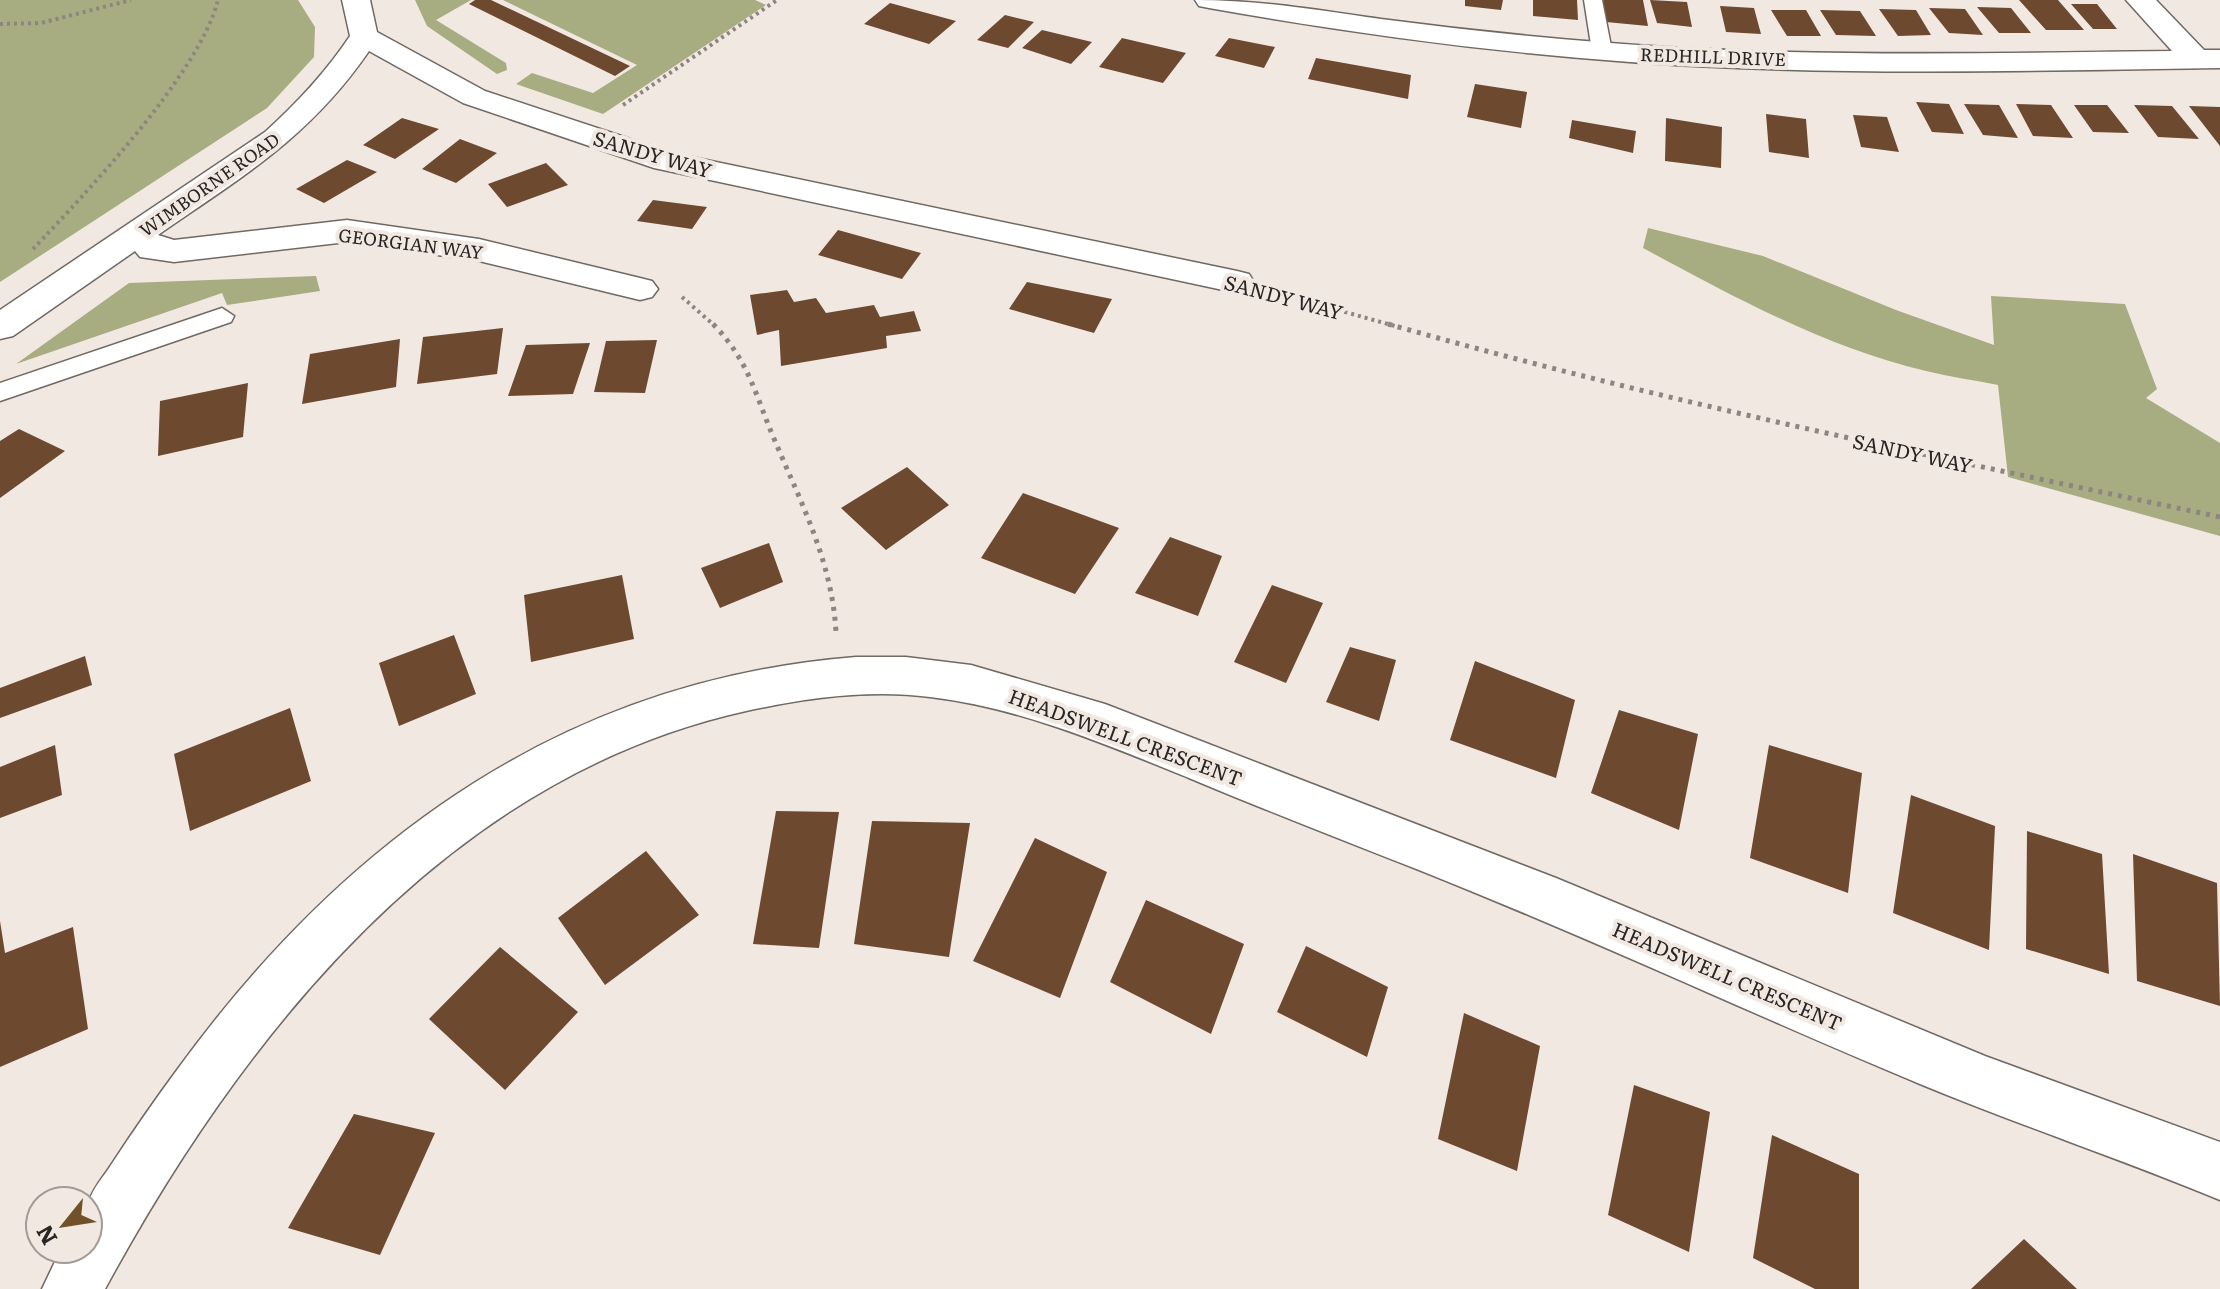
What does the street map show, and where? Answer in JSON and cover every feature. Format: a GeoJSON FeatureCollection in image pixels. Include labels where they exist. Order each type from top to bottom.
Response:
{"type":"FeatureCollection","features":[{"type":"Feature","properties":{"kind":"street"},"geometry":{"type":"LineString","coordinates":[[356,0],[364,36]]}},
{"type":"Feature","properties":{"kind":"street","name":"REDHILL DRIVE"},"geometry":{"type":"LineString","coordinates":[[1209,0],[1388,29],[1602,51],[1816,61],[2209,60]]}},
{"type":"Feature","properties":{"kind":"street"},"geometry":{"type":"LineString","coordinates":[[2140,0],[2209,60]]}},
{"type":"Feature","properties":{"kind":"street","name":"SANDY WAY"},"geometry":{"type":"LineString","coordinates":[[364,36],[474,97],[665,161],[1237,282]]}},
{"type":"Feature","properties":{"kind":"street","name":"WIMBORNE ROAD"},"geometry":{"type":"LineString","coordinates":[[0,327],[276,139],[323,91],[351,58],[364,36]]}},
{"type":"Feature","properties":{"kind":"street","name":"GEORGIAN WAY"},"geometry":{"type":"LineString","coordinates":[[137,234],[152,249],[174,251],[347,231],[479,250],[640,289]]}},
{"type":"Feature","properties":{"kind":"street","name":"HEADSWELL CRESCENT"},"geometry":{"type":"LineString","coordinates":[[72,1289],[120,1198],[176,1112],[234,1037],[344,918],[450,823],[556,757],[617,730],[720,698],[781,684],[883,674],[935,678],[996,688],[1095,720],[1484,872],[1993,1087],[2220,1171]]}},
{"type":"Feature","properties":{"kind":"lane"},"geometry":{"type":"LineString","coordinates":[[1593,0],[1597,38],[1602,51]]}},
{"type":"Feature","properties":{"kind":"lane"},"geometry":{"type":"LineString","coordinates":[[0,392],[222,316]]}},
{"type":"Feature","properties":{"kind":"path"},"geometry":{"type":"LineString","coordinates":[[0,24],[41,23],[131,0]]}},
{"type":"Feature","properties":{"kind":"path"},"geometry":{"type":"LineString","coordinates":[[27,255],[90,185],[181,73],[208,34],[218,14],[218,0]]}},
{"type":"Feature","properties":{"kind":"path"},"geometry":{"type":"LineString","coordinates":[[582,133],[777,0]]}},
{"type":"Feature","properties":{"kind":"path","name":"SANDY WAY"},"geometry":{"type":"LineString","coordinates":[[1237,282],[1558,371],[1856,440],[2220,517]]}},
{"type":"Feature","properties":{"kind":"path"},"geometry":{"type":"LineString","coordinates":[[640,289],[672,289],[702,313],[746,364],[775,440],[808,507],[837,599],[836,677]]}},
{"type":"Feature","properties":{"kind":"green space"},"geometry":{"type":"Polygon","coordinates":[[[0,0],[298,0],[315,27],[314,57],[267,108],[0,282],[0,0]]]}},
{"type":"Feature","properties":{"kind":"green space"},"geometry":{"type":"Polygon","coordinates":[[[415,0],[471,0],[436,20],[506,63],[507,70],[497,74],[427,26],[415,0]]]}},
{"type":"Feature","properties":{"kind":"green space"},"geometry":{"type":"Polygon","coordinates":[[[503,0],[755,0],[766,5],[603,114],[516,84],[532,73],[593,93],[637,65],[503,0]]]}},
{"type":"Feature","properties":{"kind":"green space"},"geometry":{"type":"Polygon","coordinates":[[[1648,228],[1763,256],[1896,310],[1994,345],[1991,296],[2125,304],[2157,389],[2146,398],[2220,443],[2220,536],[2008,477],[1998,385],[1889,361],[1816,335],[1643,248],[1648,228]]]}},
{"type":"Feature","properties":{"kind":"green space"},"geometry":{"type":"Polygon","coordinates":[[[316,276],[320,291],[227,305],[222,293],[16,364],[129,283],[316,276]]]}},
{"type":"Feature","properties":{"kind":"building"},"geometry":{"type":"Polygon","coordinates":[[[475,0],[491,0],[630,66],[615,76],[469,4],[475,0]]]}},
{"type":"Feature","properties":{"kind":"building"},"geometry":{"type":"Polygon","coordinates":[[[1465,0],[1503,0],[1501,10],[1465,6],[1465,0]]]}},
{"type":"Feature","properties":{"kind":"building"},"geometry":{"type":"Polygon","coordinates":[[[1533,0],[1577,0],[1578,20],[1533,16],[1533,0]]]}},
{"type":"Feature","properties":{"kind":"building"},"geometry":{"type":"Polygon","coordinates":[[[1602,0],[1643,0],[1648,26],[1606,22],[1602,0]]]}},
{"type":"Feature","properties":{"kind":"building"},"geometry":{"type":"Polygon","coordinates":[[[1650,0],[1687,2],[1692,27],[1657,23],[1650,0]]]}},
{"type":"Feature","properties":{"kind":"building"},"geometry":{"type":"Polygon","coordinates":[[[2019,0],[2058,0],[2084,30],[2046,30],[2019,0]]]}},
{"type":"Feature","properties":{"kind":"building"},"geometry":{"type":"Polygon","coordinates":[[[890,3],[956,21],[929,44],[864,24],[890,3]]]}},
{"type":"Feature","properties":{"kind":"building"},"geometry":{"type":"Polygon","coordinates":[[[2071,4],[2097,4],[2117,29],[2093,29],[2071,4]]]}},
{"type":"Feature","properties":{"kind":"building"},"geometry":{"type":"Polygon","coordinates":[[[1720,6],[1754,8],[1761,34],[1726,32],[1720,6]]]}},
{"type":"Feature","properties":{"kind":"building"},"geometry":{"type":"Polygon","coordinates":[[[1977,7],[2011,8],[2031,33],[1999,33],[1977,7]]]}},
{"type":"Feature","properties":{"kind":"building"},"geometry":{"type":"Polygon","coordinates":[[[1929,8],[1965,9],[1983,35],[1949,33],[1929,8]]]}},
{"type":"Feature","properties":{"kind":"building"},"geometry":{"type":"Polygon","coordinates":[[[1879,9],[1916,10],[1931,35],[1898,36],[1879,9]]]}},
{"type":"Feature","properties":{"kind":"building"},"geometry":{"type":"Polygon","coordinates":[[[1771,10],[1806,10],[1821,36],[1787,36],[1771,10]]]}},
{"type":"Feature","properties":{"kind":"building"},"geometry":{"type":"Polygon","coordinates":[[[1820,10],[1860,11],[1876,36],[1836,35],[1820,10]]]}},
{"type":"Feature","properties":{"kind":"building"},"geometry":{"type":"Polygon","coordinates":[[[1005,15],[1034,22],[1008,48],[977,40],[1005,15]]]}},
{"type":"Feature","properties":{"kind":"building"},"geometry":{"type":"Polygon","coordinates":[[[1042,30],[1092,42],[1071,64],[1022,48],[1042,30]]]}},
{"type":"Feature","properties":{"kind":"building"},"geometry":{"type":"Polygon","coordinates":[[[1122,38],[1186,53],[1163,83],[1099,67],[1122,38]]]}},
{"type":"Feature","properties":{"kind":"building"},"geometry":{"type":"Polygon","coordinates":[[[1229,38],[1275,47],[1264,68],[1215,56],[1229,38]]]}},
{"type":"Feature","properties":{"kind":"building"},"geometry":{"type":"Polygon","coordinates":[[[1316,58],[1411,75],[1408,99],[1308,79],[1316,58]]]}},
{"type":"Feature","properties":{"kind":"building"},"geometry":{"type":"Polygon","coordinates":[[[1475,84],[1527,92],[1521,128],[1467,117],[1475,84]]]}},
{"type":"Feature","properties":{"kind":"building"},"geometry":{"type":"Polygon","coordinates":[[[1916,102],[1949,104],[1964,134],[1932,132],[1916,102]]]}},
{"type":"Feature","properties":{"kind":"building"},"geometry":{"type":"Polygon","coordinates":[[[1964,104],[1999,105],[2018,138],[1983,135],[1964,104]]]}},
{"type":"Feature","properties":{"kind":"building"},"geometry":{"type":"Polygon","coordinates":[[[2016,104],[2051,105],[2073,138],[2033,136],[2016,104]]]}},
{"type":"Feature","properties":{"kind":"building"},"geometry":{"type":"Polygon","coordinates":[[[2074,105],[2107,105],[2129,133],[2093,132],[2074,105]]]}},
{"type":"Feature","properties":{"kind":"building"},"geometry":{"type":"Polygon","coordinates":[[[2134,105],[2172,106],[2199,139],[2158,137],[2134,105]]]}},
{"type":"Feature","properties":{"kind":"building"},"geometry":{"type":"Polygon","coordinates":[[[2189,106],[2220,107],[2220,146],[2189,106]]]}},
{"type":"Feature","properties":{"kind":"building"},"geometry":{"type":"Polygon","coordinates":[[[1766,114],[1806,119],[1809,158],[1769,152],[1766,114]]]}},
{"type":"Feature","properties":{"kind":"building"},"geometry":{"type":"Polygon","coordinates":[[[1853,115],[1887,117],[1899,152],[1861,147],[1853,115]]]}},
{"type":"Feature","properties":{"kind":"building"},"geometry":{"type":"Polygon","coordinates":[[[402,118],[439,129],[395,159],[363,145],[402,118]]]}},
{"type":"Feature","properties":{"kind":"building"},"geometry":{"type":"Polygon","coordinates":[[[1666,118],[1722,127],[1721,168],[1665,161],[1666,118]]]}},
{"type":"Feature","properties":{"kind":"building"},"geometry":{"type":"Polygon","coordinates":[[[1572,120],[1636,131],[1633,153],[1569,138],[1572,120]]]}},
{"type":"Feature","properties":{"kind":"building"},"geometry":{"type":"Polygon","coordinates":[[[460,139],[497,153],[456,183],[422,169],[460,139]]]}},
{"type":"Feature","properties":{"kind":"building"},"geometry":{"type":"Polygon","coordinates":[[[347,160],[377,172],[324,203],[296,189],[347,160]]]}},
{"type":"Feature","properties":{"kind":"building"},"geometry":{"type":"Polygon","coordinates":[[[546,163],[568,185],[507,207],[488,184],[546,163]]]}},
{"type":"Feature","properties":{"kind":"building"},"geometry":{"type":"Polygon","coordinates":[[[653,200],[707,207],[692,229],[637,221],[653,200]]]}},
{"type":"Feature","properties":{"kind":"building"},"geometry":{"type":"Polygon","coordinates":[[[838,230],[921,253],[902,279],[818,255],[838,230]]]}},
{"type":"Feature","properties":{"kind":"building"},"geometry":{"type":"Polygon","coordinates":[[[1027,282],[1112,299],[1094,333],[1009,309],[1027,282]]]}},
{"type":"Feature","properties":{"kind":"building"},"geometry":{"type":"Polygon","coordinates":[[[787,290],[794,302],[816,298],[826,313],[874,305],[880,317],[914,311],[921,331],[886,336],[887,348],[781,366],[779,330],[757,335],[750,295],[787,290]]]}},
{"type":"Feature","properties":{"kind":"building"},"geometry":{"type":"Polygon","coordinates":[[[503,328],[497,374],[417,384],[423,337],[503,328]]]}},
{"type":"Feature","properties":{"kind":"building"},"geometry":{"type":"Polygon","coordinates":[[[400,339],[396,387],[302,404],[310,354],[400,339]]]}},
{"type":"Feature","properties":{"kind":"building"},"geometry":{"type":"Polygon","coordinates":[[[657,340],[645,393],[594,392],[606,341],[657,340]]]}},
{"type":"Feature","properties":{"kind":"building"},"geometry":{"type":"Polygon","coordinates":[[[590,343],[573,394],[508,396],[526,345],[590,343]]]}},
{"type":"Feature","properties":{"kind":"building"},"geometry":{"type":"Polygon","coordinates":[[[248,383],[243,437],[158,456],[160,401],[248,383]]]}},
{"type":"Feature","properties":{"kind":"building"},"geometry":{"type":"Polygon","coordinates":[[[19,429],[65,451],[0,498],[0,441],[19,429]]]}},
{"type":"Feature","properties":{"kind":"building"},"geometry":{"type":"Polygon","coordinates":[[[907,467],[949,505],[886,550],[841,508],[907,467]]]}},
{"type":"Feature","properties":{"kind":"building"},"geometry":{"type":"Polygon","coordinates":[[[1023,493],[1119,528],[1075,594],[981,558],[1023,493]]]}},
{"type":"Feature","properties":{"kind":"building"},"geometry":{"type":"Polygon","coordinates":[[[1170,537],[1222,556],[1198,616],[1135,593],[1170,537]]]}},
{"type":"Feature","properties":{"kind":"building"},"geometry":{"type":"Polygon","coordinates":[[[769,543],[783,582],[720,608],[701,568],[769,543]]]}},
{"type":"Feature","properties":{"kind":"building"},"geometry":{"type":"Polygon","coordinates":[[[622,575],[634,639],[531,662],[524,595],[622,575]]]}},
{"type":"Feature","properties":{"kind":"building"},"geometry":{"type":"Polygon","coordinates":[[[1272,585],[1323,603],[1286,683],[1234,662],[1272,585]]]}},
{"type":"Feature","properties":{"kind":"building"},"geometry":{"type":"Polygon","coordinates":[[[454,635],[476,694],[399,726],[379,663],[454,635]]]}},
{"type":"Feature","properties":{"kind":"building"},"geometry":{"type":"Polygon","coordinates":[[[1350,647],[1396,660],[1379,721],[1326,702],[1350,647]]]}},
{"type":"Feature","properties":{"kind":"building"},"geometry":{"type":"Polygon","coordinates":[[[85,656],[92,685],[0,718],[0,688],[85,656]]]}},
{"type":"Feature","properties":{"kind":"building"},"geometry":{"type":"Polygon","coordinates":[[[1475,661],[1575,700],[1556,778],[1450,740],[1475,661]]]}},
{"type":"Feature","properties":{"kind":"building"},"geometry":{"type":"Polygon","coordinates":[[[290,708],[311,781],[190,831],[174,754],[290,708]]]}},
{"type":"Feature","properties":{"kind":"building"},"geometry":{"type":"Polygon","coordinates":[[[1619,710],[1698,734],[1679,830],[1591,793],[1619,710]]]}},
{"type":"Feature","properties":{"kind":"building"},"geometry":{"type":"Polygon","coordinates":[[[55,745],[62,795],[0,818],[0,767],[55,745]]]}},
{"type":"Feature","properties":{"kind":"building"},"geometry":{"type":"Polygon","coordinates":[[[1769,745],[1862,773],[1848,893],[1750,858],[1769,745]]]}},
{"type":"Feature","properties":{"kind":"building"},"geometry":{"type":"Polygon","coordinates":[[[1911,795],[1995,826],[1989,950],[1893,913],[1911,795]]]}},
{"type":"Feature","properties":{"kind":"building"},"geometry":{"type":"Polygon","coordinates":[[[776,811],[839,812],[819,948],[753,944],[776,811]]]}},
{"type":"Feature","properties":{"kind":"building"},"geometry":{"type":"Polygon","coordinates":[[[872,821],[970,823],[949,957],[854,944],[872,821]]]}},
{"type":"Feature","properties":{"kind":"building"},"geometry":{"type":"Polygon","coordinates":[[[2027,831],[2102,854],[2109,974],[2026,949],[2027,831]]]}},
{"type":"Feature","properties":{"kind":"building"},"geometry":{"type":"Polygon","coordinates":[[[1035,838],[1107,872],[1060,998],[973,961],[1035,838]]]}},
{"type":"Feature","properties":{"kind":"building"},"geometry":{"type":"Polygon","coordinates":[[[646,851],[699,915],[605,985],[558,918],[646,851]]]}},
{"type":"Feature","properties":{"kind":"building"},"geometry":{"type":"Polygon","coordinates":[[[2133,854],[2217,883],[2220,1006],[2137,981],[2133,854]]]}},
{"type":"Feature","properties":{"kind":"building"},"geometry":{"type":"Polygon","coordinates":[[[1146,900],[1244,944],[1211,1034],[1110,982],[1146,900]]]}},
{"type":"Feature","properties":{"kind":"building"},"geometry":{"type":"Polygon","coordinates":[[[0,921],[5,953],[73,927],[88,1029],[0,1067],[0,921]]]}},
{"type":"Feature","properties":{"kind":"building"},"geometry":{"type":"Polygon","coordinates":[[[1306,946],[1388,987],[1367,1057],[1277,1012],[1306,946]]]}},
{"type":"Feature","properties":{"kind":"building"},"geometry":{"type":"Polygon","coordinates":[[[500,947],[578,1012],[505,1090],[429,1019],[500,947]]]}},
{"type":"Feature","properties":{"kind":"building"},"geometry":{"type":"Polygon","coordinates":[[[1464,1013],[1540,1046],[1517,1171],[1438,1139],[1464,1013]]]}},
{"type":"Feature","properties":{"kind":"building"},"geometry":{"type":"Polygon","coordinates":[[[1634,1085],[1710,1112],[1689,1252],[1608,1215],[1634,1085]]]}},
{"type":"Feature","properties":{"kind":"building"},"geometry":{"type":"Polygon","coordinates":[[[354,1114],[435,1133],[380,1255],[288,1228],[354,1114]]]}},
{"type":"Feature","properties":{"kind":"building"},"geometry":{"type":"Polygon","coordinates":[[[1772,1135],[1859,1174],[1859,1289],[1815,1289],[1753,1258],[1772,1135]]]}},
{"type":"Feature","properties":{"kind":"building"},"geometry":{"type":"Polygon","coordinates":[[[2024,1239],[2077,1289],[1971,1289],[2024,1239]]]}}]}
